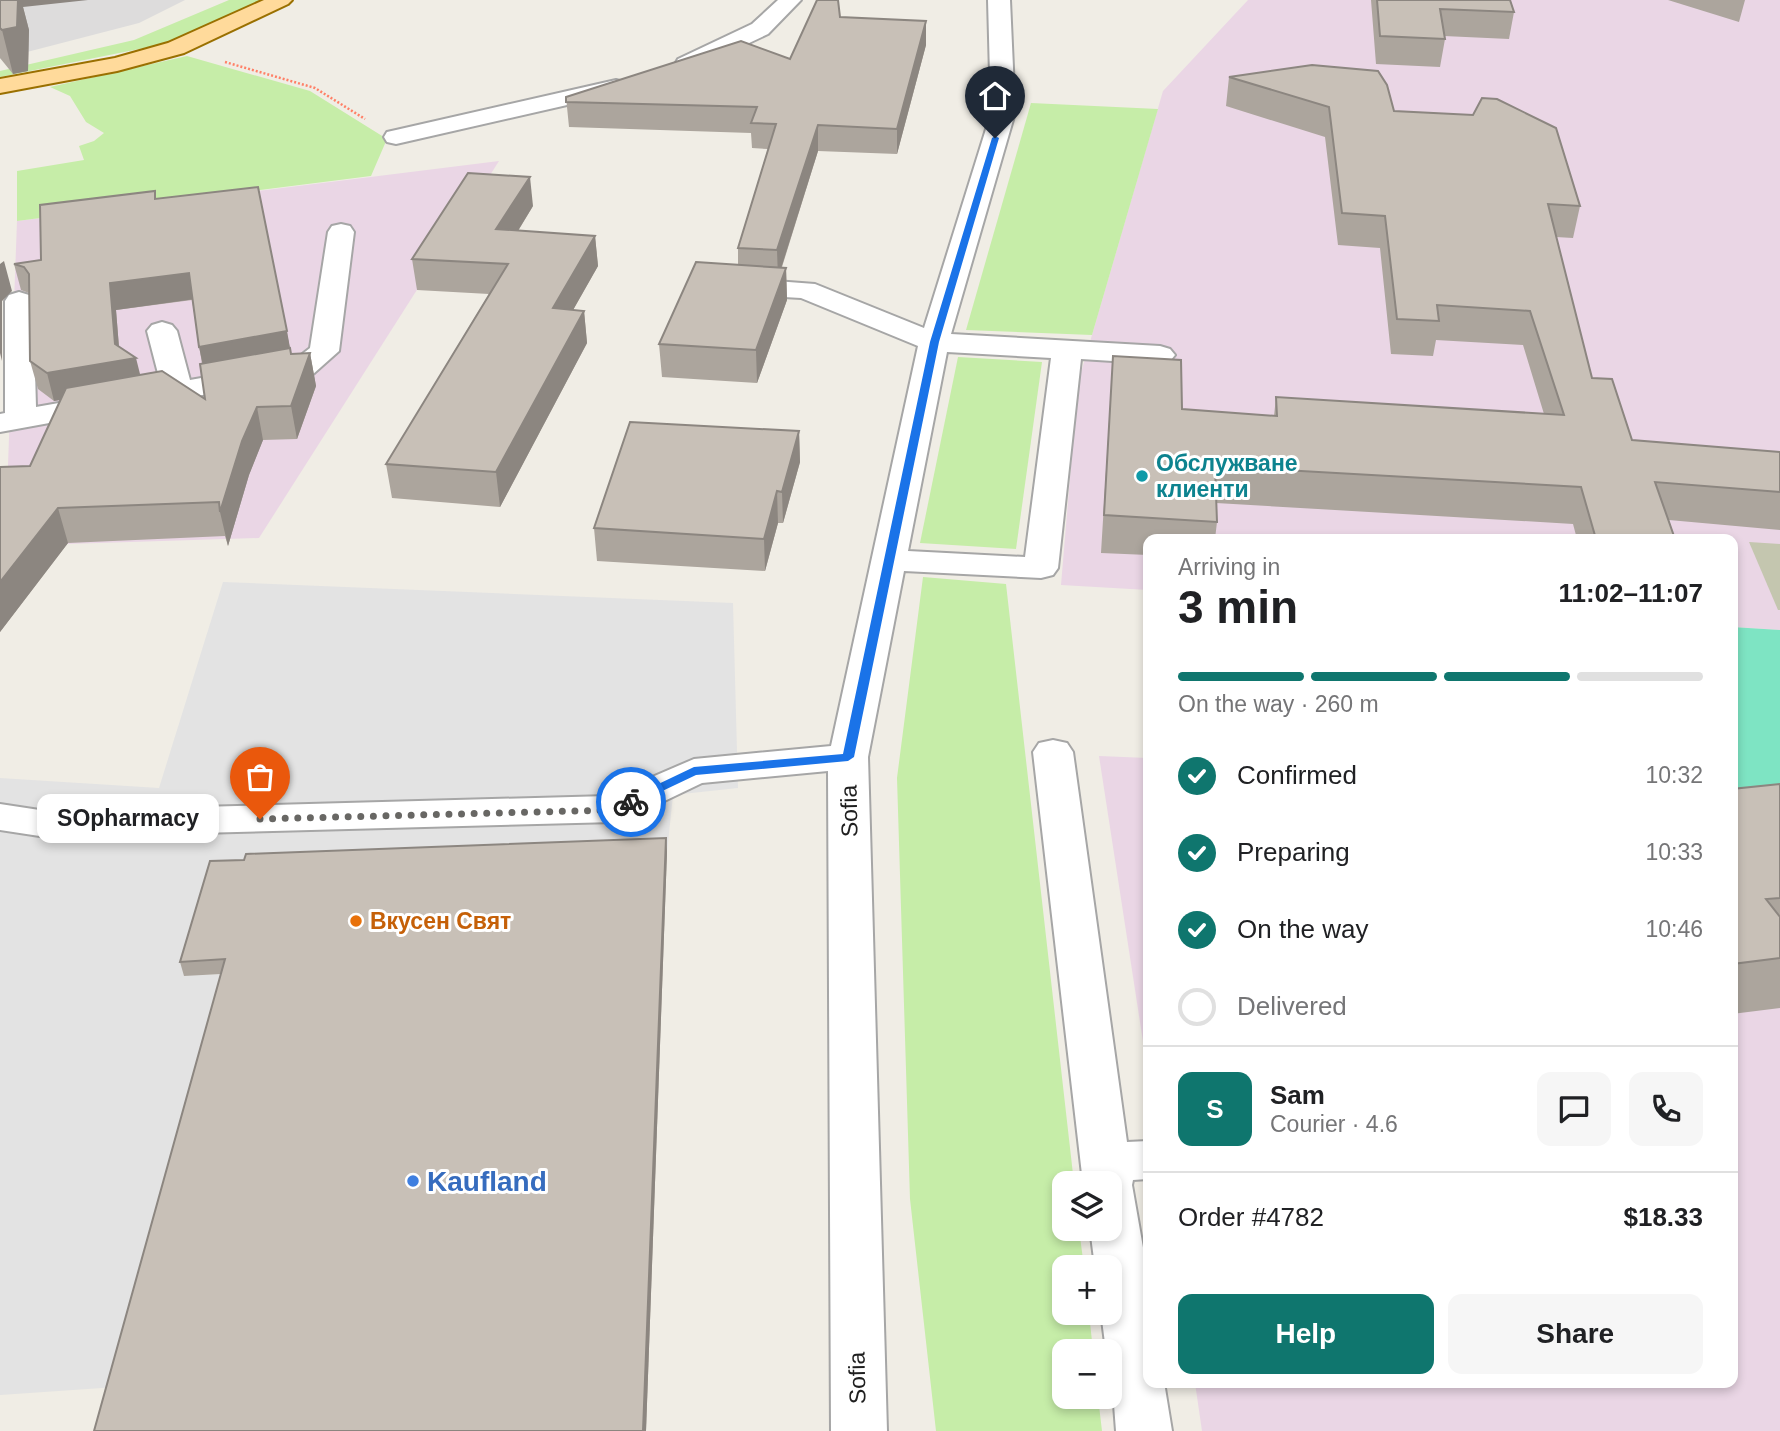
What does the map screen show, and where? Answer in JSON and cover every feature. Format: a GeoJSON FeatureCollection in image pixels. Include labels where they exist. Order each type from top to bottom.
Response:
{"type":"FeatureCollection","features":[{"type":"Feature","properties":{"kind":"main road"},"geometry":{"type":"LineString","coordinates":[[0,86],[117,64],[176,48],[281,0]]}},
{"type":"Feature","properties":{"kind":"main road"},"geometry":{"type":"LineString","coordinates":[[0,66],[106,44]]}},
{"type":"Feature","properties":{"kind":"street"},"geometry":{"type":"LineString","coordinates":[[665,72],[703,58],[760,29],[790,0]]}},
{"type":"Feature","properties":{"kind":"street","name":"Sofia"},"geometry":{"type":"LineString","coordinates":[[859,1431],[848,757],[934,342],[1003,113],[999,0]]}},
{"type":"Feature","properties":{"kind":"street"},"geometry":{"type":"LineString","coordinates":[[396,137],[639,80]]}},
{"type":"Feature","properties":{"kind":"street"},"geometry":{"type":"LineString","coordinates":[[19,301],[11,422],[301,369],[324,351],[341,232]]}},
{"type":"Feature","properties":{"kind":"street"},"geometry":{"type":"LineString","coordinates":[[702,284],[806,290],[934,342],[1160,355]]}},
{"type":"Feature","properties":{"kind":"street"},"geometry":{"type":"LineString","coordinates":[[162,331],[178,391]]}},
{"type":"Feature","properties":{"kind":"street"},"geometry":{"type":"LineString","coordinates":[[890,560],[1041,568],[1067,350]]}},
{"type":"Feature","properties":{"kind":"street"},"geometry":{"type":"LineString","coordinates":[[1053,752],[1118,1171]]}},
{"type":"Feature","properties":{"kind":"street"},"geometry":{"type":"LineString","coordinates":[[0,817],[46,824],[615,810],[694,771],[848,757]]}},
{"type":"Feature","properties":{"kind":"street"},"geometry":{"type":"LineString","coordinates":[[1122,1215],[1143,1431]]}},
{"type":"Feature","properties":{"kind":"path"},"geometry":{"type":"LineString","coordinates":[[176,48],[315,89],[396,137]]}},
{"type":"Feature","properties":{"kind":"shaded area"},"geometry":{"type":"Polygon","coordinates":[[[0,0],[185,0],[139,23],[0,59],[0,0]]]}},
{"type":"Feature","properties":{"kind":"shaded area"},"geometry":{"type":"Polygon","coordinates":[[[1248,0],[1780,0],[1780,630],[1738,627],[1738,534],[1143,534],[1143,590],[1061,585],[1078,383],[1163,91],[1248,0]]]}},
{"type":"Feature","properties":{"kind":"shaded area"},"geometry":{"type":"Polygon","coordinates":[[[499,161],[259,538],[5,546],[17,221],[499,161]]]}},
{"type":"Feature","properties":{"kind":"shaded area"},"geometry":{"type":"Polygon","coordinates":[[[1749,542],[1780,544],[1780,610],[1778,610],[1749,542]]]}},
{"type":"Feature","properties":{"kind":"shaded area"},"geometry":{"type":"Polygon","coordinates":[[[223,582],[733,603],[738,788],[673,795],[667,852],[249,868],[184,975],[228,974],[116,1387],[0,1395],[0,778],[159,788],[223,582]]]}},
{"type":"Feature","properties":{"kind":"shaded area"},"geometry":{"type":"Polygon","coordinates":[[[1099,756],[1143,758],[1143,1042],[1099,756]]]}},
{"type":"Feature","properties":{"kind":"shaded area"},"geometry":{"type":"Polygon","coordinates":[[[1738,788],[1780,791],[1780,1431],[1202,1431],[1196,1388],[1738,1388],[1738,788]]]}},
{"type":"Feature","properties":{"kind":"green space"},"geometry":{"type":"Polygon","coordinates":[[[229,0],[261,0],[172,41],[0,77],[0,71],[134,40],[229,0]]]}},
{"type":"Feature","properties":{"kind":"green space"},"geometry":{"type":"Polygon","coordinates":[[[187,56],[310,91],[387,139],[371,176],[17,221],[17,171],[84,160],[79,146],[94,141],[104,133],[86,122],[70,96],[50,87],[187,56]]]}},
{"type":"Feature","properties":{"kind":"green space"},"geometry":{"type":"Polygon","coordinates":[[[1031,103],[1158,109],[1092,335],[966,330],[1031,103]]]}},
{"type":"Feature","properties":{"kind":"green space"},"geometry":{"type":"Polygon","coordinates":[[[958,357],[1042,362],[1016,549],[920,543],[958,357]]]}},
{"type":"Feature","properties":{"kind":"green space"},"geometry":{"type":"Polygon","coordinates":[[[923,577],[1006,584],[1073,1171],[1052,1171],[1052,1241],[1081,1241],[1082,1255],[1052,1255],[1052,1325],[1090,1325],[1092,1339],[1052,1339],[1052,1409],[1099,1409],[1102,1431],[936,1431],[910,1199],[897,778],[923,577]]]}},
{"type":"Feature","properties":{"kind":"green space"},"geometry":{"type":"Polygon","coordinates":[[[1738,627],[1780,630],[1780,791],[1738,788],[1738,627]]]}},
{"type":"Feature","properties":{"kind":"building"},"geometry":{"type":"Polygon","coordinates":[[[0,0],[18,0],[17,27],[2,30],[0,28],[0,0]]]}},
{"type":"Feature","properties":{"kind":"building"},"geometry":{"type":"Polygon","coordinates":[[[817,0],[838,0],[840,17],[926,21],[897,129],[818,125],[777,250],[738,248],[776,124],[751,123],[757,107],[566,102],[566,97],[741,41],[790,59],[817,0]]]}},
{"type":"Feature","properties":{"kind":"building"},"geometry":{"type":"Polygon","coordinates":[[[1377,0],[1510,0],[1514,12],[1440,9],[1445,39],[1380,36],[1377,0]]]}},
{"type":"Feature","properties":{"kind":"building"},"geometry":{"type":"Polygon","coordinates":[[[1312,65],[1378,71],[1387,85],[1394,111],[1473,115],[1482,98],[1497,99],[1556,128],[1580,206],[1548,204],[1592,378],[1612,379],[1632,440],[1780,452],[1780,492],[1655,482],[1673,534],[1595,534],[1581,487],[1215,466],[1217,522],[1104,515],[1113,356],[1181,360],[1182,409],[1277,416],[1276,397],[1564,415],[1530,311],[1437,305],[1439,321],[1397,319],[1385,216],[1342,213],[1329,107],[1229,77],[1312,65]]]}},
{"type":"Feature","properties":{"kind":"building"},"geometry":{"type":"Polygon","coordinates":[[[468,173],[530,177],[496,229],[595,236],[553,308],[584,311],[496,472],[386,464],[508,264],[412,259],[468,173]]]}},
{"type":"Feature","properties":{"kind":"building"},"geometry":{"type":"Polygon","coordinates":[[[258,187],[287,331],[199,347],[189,273],[110,283],[115,344],[136,358],[47,373],[30,361],[29,274],[24,267],[14,264],[41,260],[40,205],[155,191],[155,199],[258,187]]]}},
{"type":"Feature","properties":{"kind":"building"},"geometry":{"type":"Polygon","coordinates":[[[696,262],[786,268],[756,350],[659,344],[696,262]]]}},
{"type":"Feature","properties":{"kind":"building"},"geometry":{"type":"Polygon","coordinates":[[[290,348],[291,354],[310,353],[291,406],[257,407],[242,441],[220,512],[219,502],[58,508],[0,582],[0,467],[30,466],[66,388],[162,371],[205,399],[200,364],[290,348]]]}},
{"type":"Feature","properties":{"kind":"building"},"geometry":{"type":"Polygon","coordinates":[[[630,422],[799,431],[782,492],[777,491],[764,539],[594,528],[630,422]]]}},
{"type":"Feature","properties":{"kind":"building"},"geometry":{"type":"Polygon","coordinates":[[[1780,784],[1780,898],[1766,899],[1780,917],[1780,958],[1738,963],[1738,788],[1780,784]]]}},
{"type":"Feature","properties":{"kind":"building","name":"Kaufland"},"geometry":{"type":"Polygon","coordinates":[[[666,838],[643,1431],[94,1431],[225,959],[180,962],[210,861],[244,860],[246,854],[666,838]]]}},
{"type":"Feature","properties":{"kind":"way so far"},"geometry":{"type":"LineString","coordinates":[[260,819],[615,810],[631,802]]}},
{"type":"Feature","properties":{"kind":"place","name":"Обслужване клиенти"},"geometry":{"type":"Point","coordinates":[1142,476]}},
{"type":"Feature","properties":{"kind":"place","name":"SOpharmacy"},"geometry":{"type":"Point","coordinates":[260,819]}},
{"type":"Feature","properties":{"kind":"place","name":"Вкусен Свят"},"geometry":{"type":"Point","coordinates":[356,921]}},
{"type":"Feature","properties":{"kind":"place","name":"Kaufland"},"geometry":{"type":"Point","coordinates":[413,1181]}},
{"type":"Feature","properties":{"kind":"route"},"geometry":{"type":"LineString","coordinates":[[631,802],[694,771],[848,757],[934,342],[995,138]]}}]}
